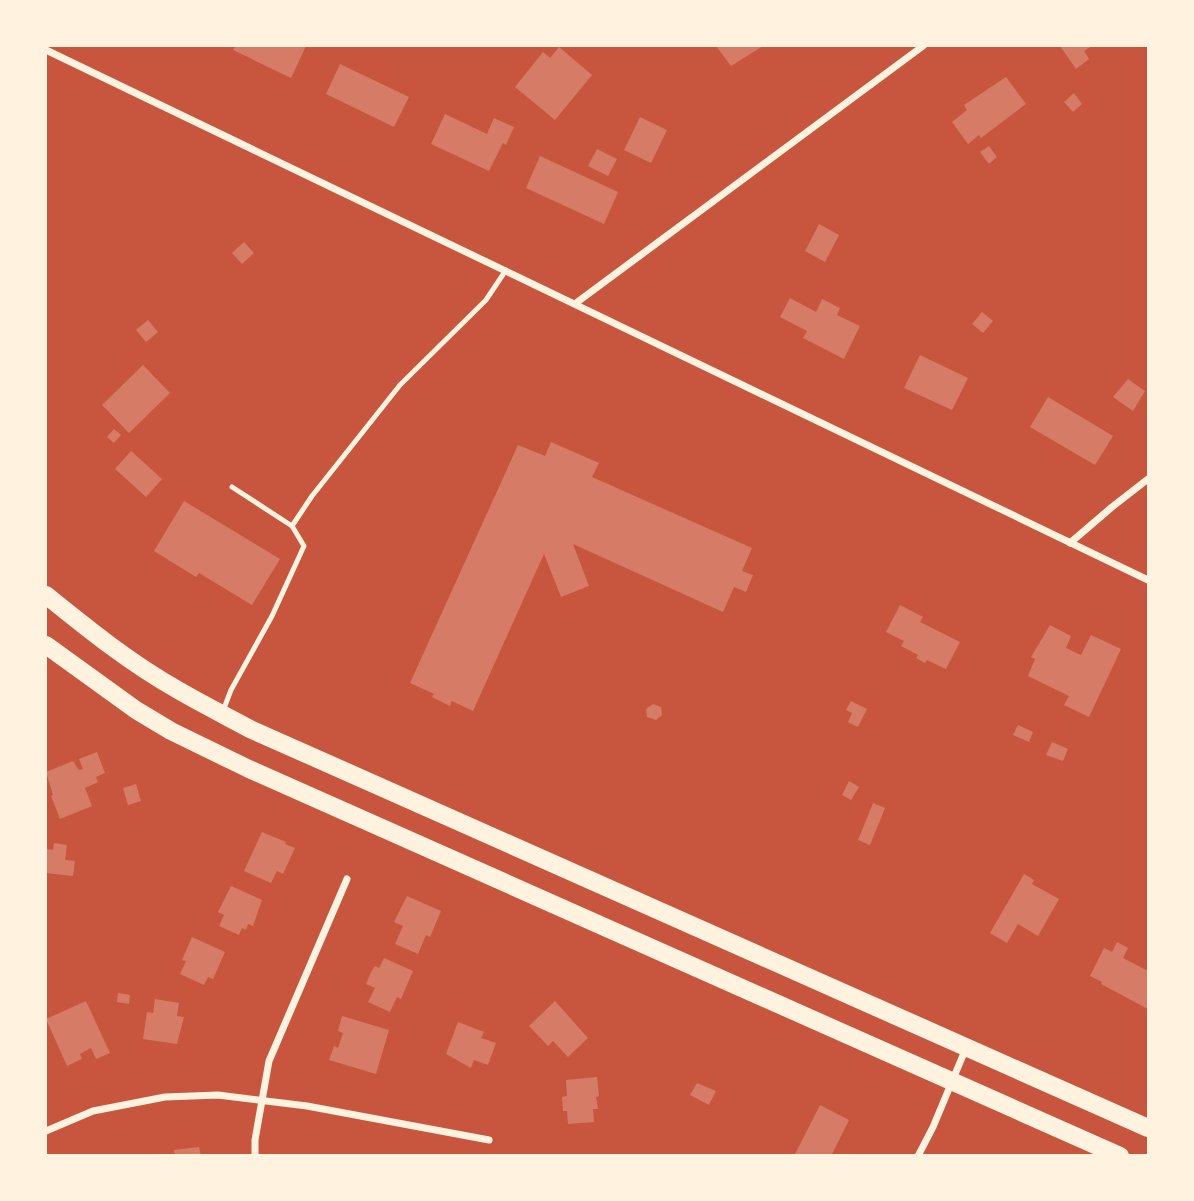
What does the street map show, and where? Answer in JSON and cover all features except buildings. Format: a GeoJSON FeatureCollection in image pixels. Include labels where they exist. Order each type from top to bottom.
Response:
{"type":"FeatureCollection","features":[{"type":"Feature","properties":{"kind":"main road"},"geometry":{"type":"LineString","coordinates":[[46,594],[106,643],[141,667],[177,690],[250,729],[1149,1128]]}},
{"type":"Feature","properties":{"kind":"main road"},"geometry":{"type":"LineString","coordinates":[[46,645],[136,710],[171,731],[249,769],[1120,1156]]}},
{"type":"Feature","properties":{"kind":"street"},"geometry":{"type":"LineString","coordinates":[[576,303],[923,46]]}},
{"type":"Feature","properties":{"kind":"street"},"geometry":{"type":"LineString","coordinates":[[46,50],[1149,580]]}},
{"type":"Feature","properties":{"kind":"street"},"geometry":{"type":"LineString","coordinates":[[1070,544],[1149,479]]}},
{"type":"Feature","properties":{"kind":"street"},"geometry":{"type":"LineString","coordinates":[[255,1156],[255,1140],[269,1061],[346,879]]}},
{"type":"Feature","properties":{"kind":"street"},"geometry":{"type":"LineString","coordinates":[[919,1156],[967,1047]]}},
{"type":"Feature","properties":{"kind":"street"},"geometry":{"type":"LineString","coordinates":[[46,1130],[93,1111],[166,1097],[218,1094],[307,1106],[489,1140]]}},
{"type":"Feature","properties":{"kind":"lane"},"geometry":{"type":"LineString","coordinates":[[292,526],[400,385],[486,300],[506,270]]}},
{"type":"Feature","properties":{"kind":"lane"},"geometry":{"type":"LineString","coordinates":[[222,713],[272,616],[304,546],[292,526],[232,487]]}}]}
